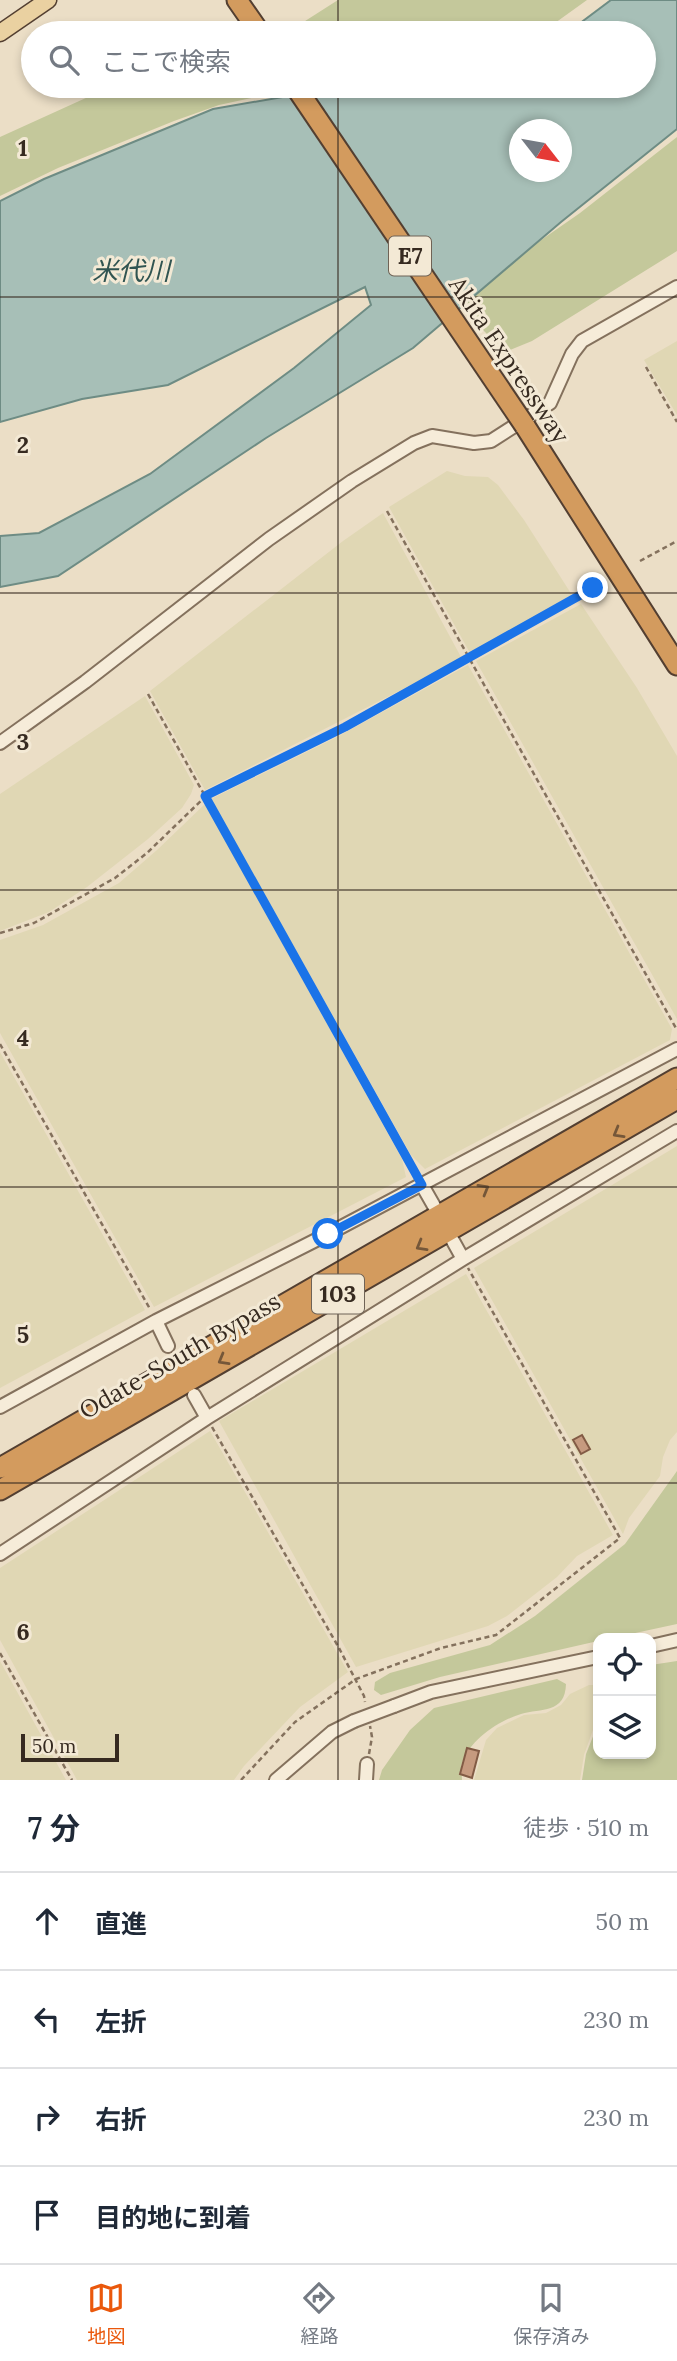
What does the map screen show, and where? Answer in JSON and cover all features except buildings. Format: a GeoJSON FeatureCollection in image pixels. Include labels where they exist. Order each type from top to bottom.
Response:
{"type":"FeatureCollection","features":[{"type":"Feature","properties":{"kind":"highway"},"geometry":{"type":"LineString","coordinates":[[237,0],[252,21]]}},
{"type":"Feature","properties":{"kind":"highway","name":"Akita Expressway"},"geometry":{"type":"LineString","coordinates":[[303,98],[525,426],[677,665]]}},
{"type":"Feature","properties":{"kind":"highway","name":"Odate-South Bypass"},"geometry":{"type":"LineString","coordinates":[[0,1490],[149,1391],[677,1078]]}},
{"type":"Feature","properties":{"kind":"highway","name":"Odate-South Bypass"},"geometry":{"type":"LineString","coordinates":[[0,1468],[149,1391],[677,1099]]}},
{"type":"Feature","properties":{"kind":"highway"},"geometry":{"type":"LineString","coordinates":[[0,1458],[149,1391]]}},
{"type":"Feature","properties":{"kind":"highway"},"geometry":{"type":"LineString","coordinates":[[0,1503],[80,1447],[149,1391]]}},
{"type":"Feature","properties":{"kind":"main road"},"geometry":{"type":"LineString","coordinates":[[0,33],[48,0]]}},
{"type":"Feature","properties":{"kind":"street"},"geometry":{"type":"LineString","coordinates":[[0,743],[85,682],[269,539],[352,481],[414,443],[432,436],[474,443],[491,441],[550,403],[572,354],[582,341],[677,286]]}},
{"type":"Feature","properties":{"kind":"street"},"geometry":{"type":"LineString","coordinates":[[0,1408],[156,1321],[422,1185],[677,1049]]}},
{"type":"Feature","properties":{"kind":"street"},"geometry":{"type":"LineString","coordinates":[[0,1554],[208,1418],[463,1259],[677,1131]]}},
{"type":"Feature","properties":{"kind":"street"},"geometry":{"type":"LineString","coordinates":[[422,1185],[434,1206]]}},
{"type":"Feature","properties":{"kind":"street"},"geometry":{"type":"LineString","coordinates":[[453,1241],[463,1259]]}},
{"type":"Feature","properties":{"kind":"street"},"geometry":{"type":"LineString","coordinates":[[156,1321],[168,1346]]}},
{"type":"Feature","properties":{"kind":"street"},"geometry":{"type":"LineString","coordinates":[[194,1395],[208,1418]]}},
{"type":"Feature","properties":{"kind":"street"},"geometry":{"type":"LineString","coordinates":[[656,1645],[677,1640]]}},
{"type":"Feature","properties":{"kind":"street"},"geometry":{"type":"LineString","coordinates":[[276,1780],[332,1732],[354,1721],[431,1692],[593,1658]]}},
{"type":"Feature","properties":{"kind":"street"},"geometry":{"type":"LineString","coordinates":[[366,1780],[368,1764]]}},
{"type":"Feature","properties":{"kind":"path"},"geometry":{"type":"LineString","coordinates":[[646,367],[677,422]]}},
{"type":"Feature","properties":{"kind":"path"},"geometry":{"type":"LineString","coordinates":[[387,512],[677,1030]]}},
{"type":"Feature","properties":{"kind":"path"},"geometry":{"type":"LineString","coordinates":[[640,561],[677,541]]}},
{"type":"Feature","properties":{"kind":"path"},"geometry":{"type":"LineString","coordinates":[[0,933],[34,923],[115,877],[147,853],[205,796],[345,727],[593,588]]}},
{"type":"Feature","properties":{"kind":"path"},"geometry":{"type":"LineString","coordinates":[[148,694],[422,1185]]}},
{"type":"Feature","properties":{"kind":"path"},"geometry":{"type":"LineString","coordinates":[[0,1044],[156,1321]]}},
{"type":"Feature","properties":{"kind":"path"},"geometry":{"type":"LineString","coordinates":[[242,1780],[295,1722],[356,1679],[441,1648],[496,1635],[620,1538],[463,1259]]}},
{"type":"Feature","properties":{"kind":"path"},"geometry":{"type":"LineString","coordinates":[[208,1418],[364,1696]]}},
{"type":"Feature","properties":{"kind":"path"},"geometry":{"type":"LineString","coordinates":[[0,1653],[72,1780]]}},
{"type":"Feature","properties":{"kind":"shaded area"},"geometry":{"type":"Polygon","coordinates":[[[677,341],[677,415],[644,360],[677,341]]]}},
{"type":"Feature","properties":{"kind":"shaded area"},"geometry":{"type":"Polygon","coordinates":[[[447,471],[465,476],[488,477],[498,485],[572,595],[470,653],[389,507],[447,471]]]}},
{"type":"Feature","properties":{"kind":"shaded area"},"geometry":{"type":"Polygon","coordinates":[[[383,513],[461,657],[205,790],[150,691],[383,513]]]}},
{"type":"Feature","properties":{"kind":"shaded area"},"geometry":{"type":"Polygon","coordinates":[[[581,604],[637,688],[677,756],[677,1019],[476,661],[581,604]]]}},
{"type":"Feature","properties":{"kind":"shaded area"},"geometry":{"type":"Polygon","coordinates":[[[468,665],[672,1029],[670,1040],[425,1169],[411,1155],[211,799],[337,737],[468,665]]]}},
{"type":"Feature","properties":{"kind":"shaded area"},"geometry":{"type":"Polygon","coordinates":[[[145,696],[194,785],[191,794],[182,808],[148,839],[87,887],[49,912],[0,931],[0,794],[145,696]]]}},
{"type":"Feature","properties":{"kind":"shaded area"},"geometry":{"type":"Polygon","coordinates":[[[205,804],[402,1159],[406,1177],[154,1307],[0,1033],[0,940],[43,925],[119,883],[205,804]]]}},
{"type":"Feature","properties":{"kind":"shaded area"},"geometry":{"type":"Polygon","coordinates":[[[0,1052],[145,1310],[0,1388],[0,1052]]]}},
{"type":"Feature","properties":{"kind":"shaded area"},"geometry":{"type":"Polygon","coordinates":[[[677,1146],[677,1432],[670,1440],[663,1457],[660,1476],[629,1518],[623,1534],[474,1268],[677,1146]]]}},
{"type":"Feature","properties":{"kind":"shaded area"},"geometry":{"type":"Polygon","coordinates":[[[466,1274],[613,1535],[577,1556],[557,1577],[507,1616],[488,1626],[356,1667],[219,1421],[466,1274]]]}},
{"type":"Feature","properties":{"kind":"shaded area"},"geometry":{"type":"Polygon","coordinates":[[[210,1431],[348,1672],[300,1707],[234,1780],[77,1780],[0,1640],[0,1568],[210,1431]]]}},
{"type":"Feature","properties":{"kind":"shaded area"},"geometry":{"type":"Polygon","coordinates":[[[0,1661],[66,1780],[0,1780],[0,1661]]]}},
{"type":"Feature","properties":{"kind":"shaded area"},"geometry":{"type":"Polygon","coordinates":[[[593,1685],[593,1730],[584,1755],[580,1780],[474,1780],[486,1740],[497,1728],[524,1715],[546,1713],[561,1705],[570,1694],[593,1685]]]}},
{"type":"Feature","properties":{"kind":"green space"},"geometry":{"type":"Polygon","coordinates":[[[338,0],[587,0],[558,21],[305,21],[338,0]]]}},
{"type":"Feature","properties":{"kind":"green space"},"geometry":{"type":"Polygon","coordinates":[[[86,98],[251,98],[219,105],[174,121],[58,168],[0,196],[0,137],[86,98]]]}},
{"type":"Feature","properties":{"kind":"green space"},"geometry":{"type":"Polygon","coordinates":[[[677,137],[677,251],[532,341],[510,350],[488,335],[462,300],[488,277],[580,213],[677,137]]]}},
{"type":"Feature","properties":{"kind":"green space"},"geometry":{"type":"Polygon","coordinates":[[[677,1471],[677,1624],[635,1633],[593,1633],[593,1642],[440,1677],[381,1695],[374,1690],[375,1682],[390,1673],[490,1645],[535,1616],[625,1544],[677,1471]]]}},
{"type":"Feature","properties":{"kind":"green space"},"geometry":{"type":"Polygon","coordinates":[[[677,1661],[677,1780],[582,1780],[586,1754],[593,1736],[593,1759],[656,1759],[656,1664],[677,1661]]]}},
{"type":"Feature","properties":{"kind":"green space"},"geometry":{"type":"Polygon","coordinates":[[[557,1679],[566,1684],[565,1694],[557,1705],[512,1717],[478,1739],[461,1765],[462,1780],[379,1780],[382,1770],[410,1730],[434,1708],[557,1679]]]}},
{"type":"Feature","properties":{"kind":"water","name":"米代川"},"geometry":{"type":"Polygon","coordinates":[[[611,0],[677,0],[677,129],[561,222],[413,348],[266,438],[58,576],[0,587],[0,536],[39,533],[150,474],[294,368],[371,305],[365,287],[168,385],[82,399],[0,422],[0,201],[44,179],[213,109],[277,98],[656,98],[656,21],[583,21],[611,0]]]}},
{"type":"Feature","properties":{"kind":"route"},"geometry":{"type":"LineString","coordinates":[[328,1234],[422,1185],[205,796],[345,727],[593,588]]}}]}
